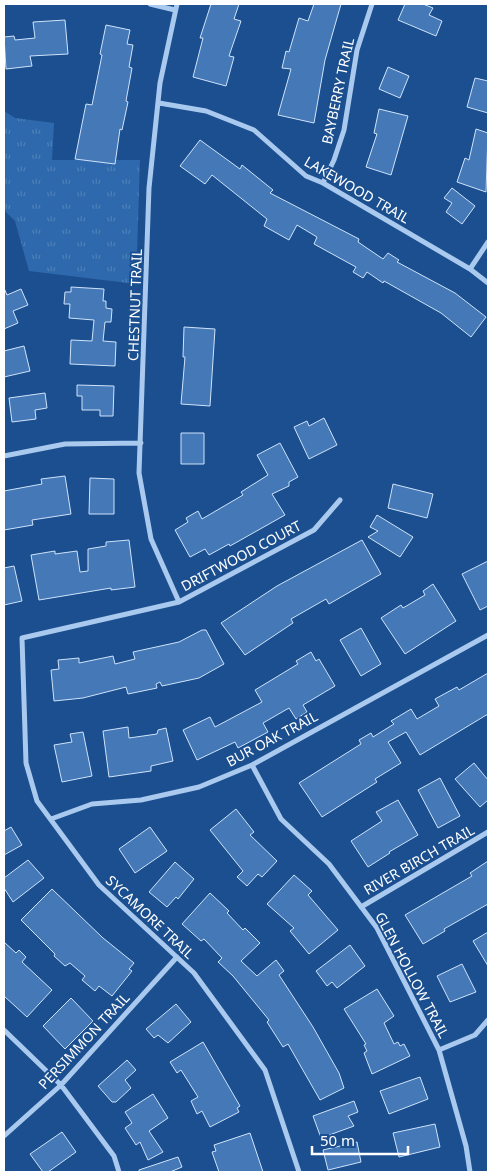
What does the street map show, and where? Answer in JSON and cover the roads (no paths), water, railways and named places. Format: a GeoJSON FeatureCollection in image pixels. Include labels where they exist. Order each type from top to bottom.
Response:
{"type":"FeatureCollection","features":[{"type":"Feature","properties":{"kind":"street"},"geometry":{"type":"LineString","coordinates":[[150,4],[176,7]]}},
{"type":"Feature","properties":{"kind":"street","name":"BAYBERRY TRAIL"},"geometry":{"type":"LineString","coordinates":[[323,183],[334,160],[344,130],[357,50],[372,4]]}},
{"type":"Feature","properties":{"kind":"street","name":"CHESTNUT TRAIL"},"geometry":{"type":"LineString","coordinates":[[176,7],[160,83],[149,188],[139,473],[151,538],[179,602]]}},
{"type":"Feature","properties":{"kind":"street","name":"LAKEWOOD TRAIL"},"geometry":{"type":"LineString","coordinates":[[159,103],[206,111],[254,130],[306,176],[323,183],[470,269],[488,283]]}},
{"type":"Feature","properties":{"kind":"street"},"geometry":{"type":"LineString","coordinates":[[470,269],[488,242]]}},
{"type":"Feature","properties":{"kind":"street"},"geometry":{"type":"LineString","coordinates":[[4,456],[64,444],[141,443]]}},
{"type":"Feature","properties":{"kind":"street","name":"DRIFTWOOD COURT"},"geometry":{"type":"LineString","coordinates":[[22,638],[179,602],[314,530],[340,500]]}},
{"type":"Feature","properties":{"kind":"street","name":"BUR OAK TRAIL"},"geometry":{"type":"LineString","coordinates":[[51,819],[92,804],[141,800],[199,788],[252,765],[488,635]]}},
{"type":"Feature","properties":{"kind":"street","name":"SYCAMORE TRAIL"},"geometry":{"type":"LineString","coordinates":[[22,638],[26,763],[38,801],[99,885],[194,973],[265,1070],[299,1172]]}},
{"type":"Feature","properties":{"kind":"street","name":"GLEN HOLLOW TRAIL"},"geometry":{"type":"LineString","coordinates":[[252,765],[282,819],[329,864],[377,928],[440,1050],[466,1146],[470,1172]]}},
{"type":"Feature","properties":{"kind":"street","name":"RIVER BIRCH TRAIL"},"geometry":{"type":"LineString","coordinates":[[361,907],[488,832]]}},
{"type":"Feature","properties":{"kind":"street","name":"PERSIMMON TRAIL"},"geometry":{"type":"LineString","coordinates":[[4,1136],[61,1085],[177,957]]}},
{"type":"Feature","properties":{"kind":"street"},"geometry":{"type":"LineString","coordinates":[[440,1050],[475,1035],[488,1020]]}},
{"type":"Feature","properties":{"kind":"street"},"geometry":{"type":"LineString","coordinates":[[4,1030],[61,1085],[114,1156],[119,1172]]}}]}
